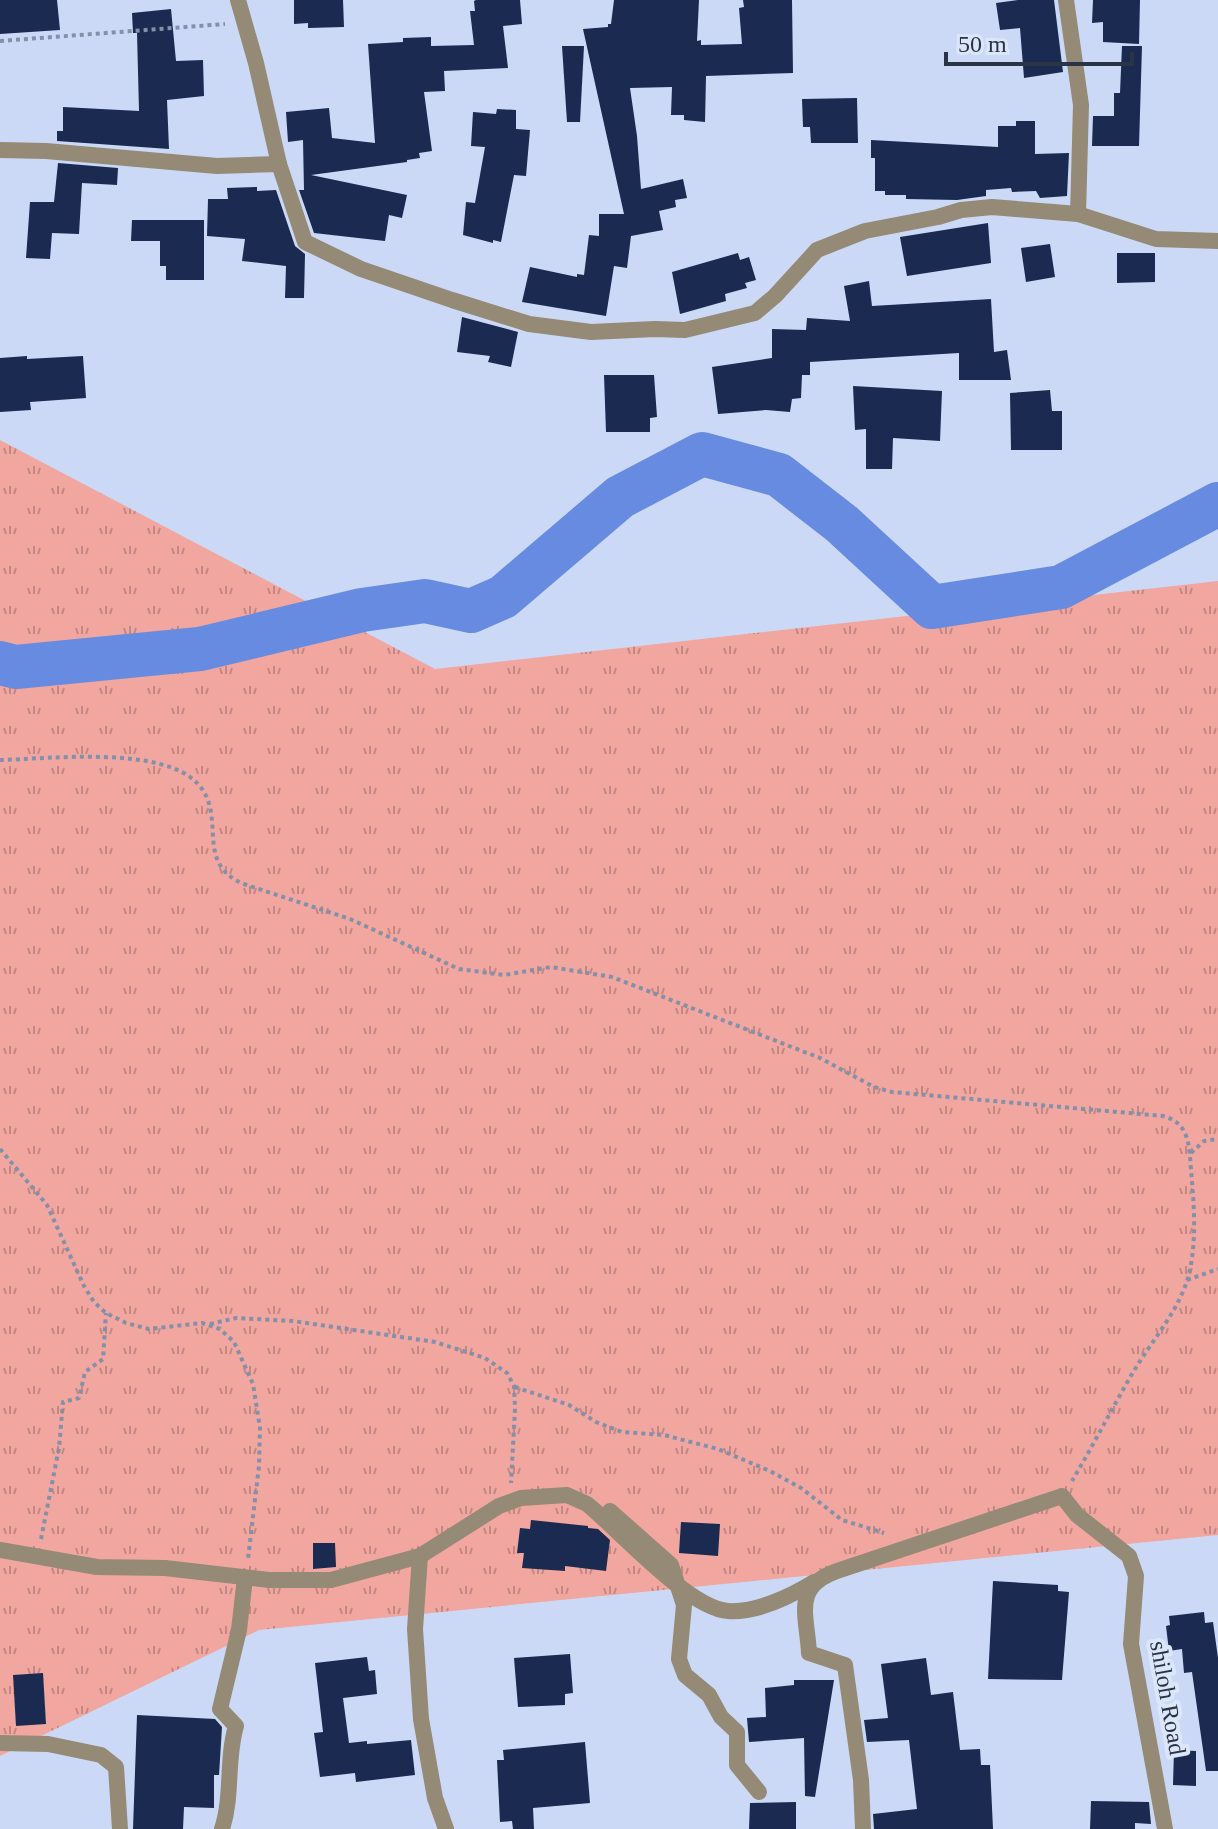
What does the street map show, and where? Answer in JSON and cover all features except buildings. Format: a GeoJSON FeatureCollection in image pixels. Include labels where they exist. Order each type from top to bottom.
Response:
{"type":"FeatureCollection","features":[{"type":"Feature","properties":{"kind":"street"},"geometry":{"type":"LineString","coordinates":[[238,0],[279,164],[305,242],[361,269],[529,324],[591,332],[685,330],[755,313],[817,250],[865,231],[961,210],[992,207],[1078,214],[1156,239],[1218,241]]}},
{"type":"Feature","properties":{"kind":"street"},"geometry":{"type":"LineString","coordinates":[[1066,0],[1081,105],[1078,214]]}},
{"type":"Feature","properties":{"kind":"street"},"geometry":{"type":"LineString","coordinates":[[0,150],[217,166],[279,164]]}},
{"type":"Feature","properties":{"kind":"street"},"geometry":{"type":"LineString","coordinates":[[0,1550],[97,1567],[165,1568],[277,1581],[331,1580],[420,1556],[510,1501],[563,1494],[583,1502],[675,1583],[718,1609],[729,1611],[784,1597],[814,1581],[883,1555],[1062,1496]]}},
{"type":"Feature","properties":{"kind":"street","name":"shiloh Road"},"geometry":{"type":"LineString","coordinates":[[1062,1496],[1077,1515],[1129,1556],[1136,1576],[1131,1644],[1165,1829]]}},
{"type":"Feature","properties":{"kind":"street"},"geometry":{"type":"LineString","coordinates":[[420,1556],[415,1629],[421,1719],[435,1798],[446,1829]]}},
{"type":"Feature","properties":{"kind":"street"},"geometry":{"type":"LineString","coordinates":[[222,1829],[228,1809],[230,1748],[236,1726],[220,1709],[239,1630],[245,1578]]}},
{"type":"Feature","properties":{"kind":"street"},"geometry":{"type":"LineString","coordinates":[[814,1581],[806,1601],[809,1653],[845,1665],[861,1780],[863,1829]]}},
{"type":"Feature","properties":{"kind":"street"},"geometry":{"type":"LineString","coordinates":[[675,1583],[684,1605],[679,1659],[685,1675],[709,1695],[721,1717],[737,1732],[737,1765],[759,1792]]}},
{"type":"Feature","properties":{"kind":"street"},"geometry":{"type":"LineString","coordinates":[[0,1743],[48,1744],[101,1755],[116,1767],[120,1829]]}},
{"type":"Feature","properties":{"kind":"path"},"geometry":{"type":"LineString","coordinates":[[0,41],[243,23]]}},
{"type":"Feature","properties":{"kind":"path"},"geometry":{"type":"LineString","coordinates":[[0,760],[90,756],[138,760],[174,770],[197,782],[206,797],[216,860],[228,876],[350,919],[459,969],[504,975],[551,967],[612,977],[820,1058],[874,1087],[892,1092],[1163,1116],[1178,1121],[1183,1128],[1189,1155],[1194,1227],[1187,1280],[1175,1307],[1114,1403],[1062,1496]]}},
{"type":"Feature","properties":{"kind":"path"},"geometry":{"type":"LineString","coordinates":[[1189,1155],[1202,1142],[1218,1139]]}},
{"type":"Feature","properties":{"kind":"path"},"geometry":{"type":"LineString","coordinates":[[0,1149],[47,1205],[84,1286],[106,1313],[149,1329],[194,1322],[208,1324],[220,1329],[234,1342],[248,1368],[257,1402],[259,1466],[245,1578]]}},
{"type":"Feature","properties":{"kind":"path"},"geometry":{"type":"LineString","coordinates":[[1187,1280],[1218,1269]]}},
{"type":"Feature","properties":{"kind":"path"},"geometry":{"type":"LineString","coordinates":[[35,1557],[48,1510],[63,1402],[79,1398],[85,1372],[103,1359],[106,1313]]}},
{"type":"Feature","properties":{"kind":"path"},"geometry":{"type":"LineString","coordinates":[[208,1324],[262,1317],[435,1342],[485,1358],[507,1373],[514,1386],[510,1501]]}},
{"type":"Feature","properties":{"kind":"path"},"geometry":{"type":"LineString","coordinates":[[514,1386],[569,1405],[596,1422],[622,1432],[664,1435],[698,1443],[770,1471],[812,1494],[836,1516],[882,1531],[885,1539],[883,1555]]}},
{"type":"Feature","properties":{"kind":"green space"},"geometry":{"type":"Polygon","coordinates":[[[0,440],[435,669],[1218,581],[1218,1535],[259,1630],[0,1756],[0,440]]]}},
{"type":"Feature","properties":{"kind":"waterway"},"geometry":{"type":"LineString","coordinates":[[0,663],[16,667],[200,649],[362,610],[425,601],[471,611],[503,597],[620,497],[702,454],[779,475],[842,524],[932,607],[1061,587],[1218,504]]}}]}
